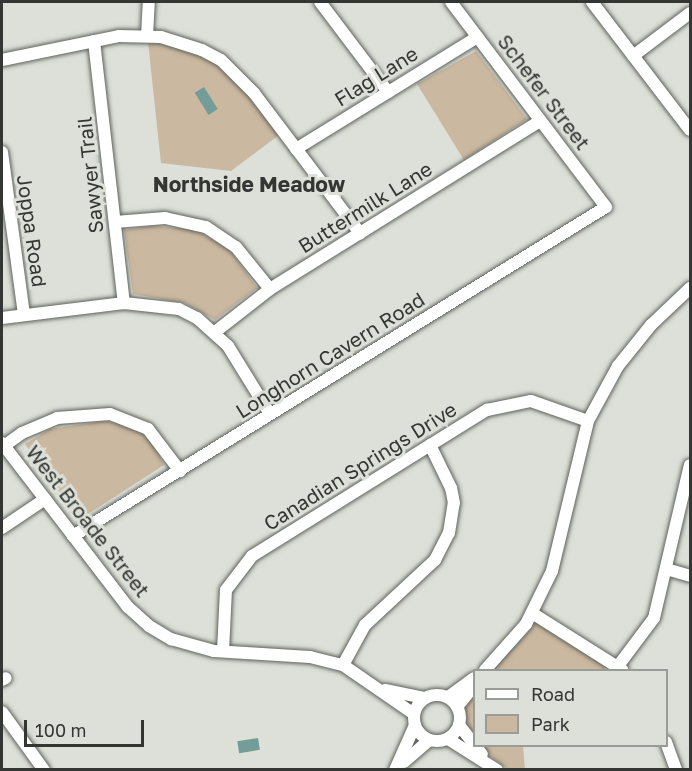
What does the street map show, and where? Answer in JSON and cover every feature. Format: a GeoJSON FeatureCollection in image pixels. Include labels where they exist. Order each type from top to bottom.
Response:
{"type":"FeatureCollection","features":[{"type":"Feature","properties":{"kind":"street"},"geometry":{"type":"LineString","coordinates":[[147,36],[149,2]]}},
{"type":"Feature","properties":{"kind":"street"},"geometry":{"type":"LineString","coordinates":[[320,2],[388,92]]}},
{"type":"Feature","properties":{"kind":"street","name":"Schefer Street"},"geometry":{"type":"LineString","coordinates":[[451,2],[606,207]]}},
{"type":"Feature","properties":{"kind":"street"},"geometry":{"type":"LineString","coordinates":[[592,2],[690,130]]}},
{"type":"Feature","properties":{"kind":"street"},"geometry":{"type":"LineString","coordinates":[[633,56],[690,13]]}},
{"type":"Feature","properties":{"kind":"street"},"geometry":{"type":"LineString","coordinates":[[2,60],[94,41],[147,36],[182,41],[220,60],[254,93],[360,233]]}},
{"type":"Feature","properties":{"kind":"street","name":"Flag Lane"},"geometry":{"type":"LineString","coordinates":[[296,149],[477,37]]}},
{"type":"Feature","properties":{"kind":"street","name":"Sawyer Trail"},"geometry":{"type":"LineString","coordinates":[[94,41],[124,303]]}},
{"type":"Feature","properties":{"kind":"street","name":"Buttermilk Lane"},"geometry":{"type":"LineString","coordinates":[[215,332],[270,288],[540,121]]}},
{"type":"Feature","properties":{"kind":"street","name":"Joppa Road"},"geometry":{"type":"LineString","coordinates":[[2,152],[24,315]]}},
{"type":"Feature","properties":{"kind":"street","name":"Longhorn Cavern Road"},"geometry":{"type":"LineString","coordinates":[[73,536],[606,207]]}},
{"type":"Feature","properties":{"kind":"street"},"geometry":{"type":"LineString","coordinates":[[115,222],[165,218],[206,227],[236,248],[270,288]]}},
{"type":"Feature","properties":{"kind":"street"},"geometry":{"type":"LineString","coordinates":[[486,669],[532,613],[552,572],[588,422],[618,366],[651,325],[690,288]]}},
{"type":"Feature","properties":{"kind":"street"},"geometry":{"type":"LineString","coordinates":[[2,318],[124,303],[179,309],[215,332],[270,414]]}},
{"type":"Feature","properties":{"kind":"street","name":"Canadian Springs Drive"},"geometry":{"type":"LineString","coordinates":[[224,651],[226,590],[239,569],[252,556],[487,410],[509,403],[531,400],[588,422]]}},
{"type":"Feature","properties":{"kind":"street"},"geometry":{"type":"LineString","coordinates":[[3,444],[57,418],[110,414],[148,429],[180,471]]}},
{"type":"Feature","properties":{"kind":"street","name":"West Broade Street"},"geometry":{"type":"LineString","coordinates":[[3,444],[128,607],[149,626],[171,639],[224,651],[310,657],[343,665],[382,689],[414,719]]}},
{"type":"Feature","properties":{"kind":"street"},"geometry":{"type":"LineString","coordinates":[[343,665],[365,625],[435,560],[449,533],[454,503],[451,488],[430,445]]}},
{"type":"Feature","properties":{"kind":"street"},"geometry":{"type":"LineString","coordinates":[[532,613],[620,668],[654,618],[690,465]]}},
{"type":"Feature","properties":{"kind":"street"},"geometry":{"type":"LineString","coordinates":[[2,528],[45,499]]}},
{"type":"Feature","properties":{"kind":"street"},"geometry":{"type":"LineString","coordinates":[[666,569],[690,576]]}},
{"type":"Feature","properties":{"kind":"street"},"geometry":{"type":"LineString","coordinates":[[396,770],[414,719],[425,698],[448,697],[473,679]]}},
{"type":"Feature","properties":{"kind":"street"},"geometry":{"type":"LineString","coordinates":[[473,687],[458,707],[459,725],[473,742]]}},
{"type":"Feature","properties":{"kind":"street","name":"West Broade Street"},"geometry":{"type":"LineString","coordinates":[[382,689],[425,698]]}},
{"type":"Feature","properties":{"kind":"street"},"geometry":{"type":"LineString","coordinates":[[448,697],[458,707]]}},
{"type":"Feature","properties":{"kind":"street"},"geometry":{"type":"LineString","coordinates":[[2,712],[44,770]]}},
{"type":"Feature","properties":{"kind":"street"},"geometry":{"type":"LineString","coordinates":[[414,719],[429,740]]}},
{"type":"Feature","properties":{"kind":"street"},"geometry":{"type":"LineString","coordinates":[[448,739],[459,725]]}},
{"type":"Feature","properties":{"kind":"street"},"geometry":{"type":"LineString","coordinates":[[396,770],[429,740],[448,739],[496,769]]}},
{"type":"Feature","properties":{"kind":"street"},"geometry":{"type":"LineString","coordinates":[[478,747],[496,769]]}},
{"type":"Feature","properties":{"kind":"street"},"geometry":{"type":"LineString","coordinates":[[668,747],[676,770]]}},
{"type":"Feature","properties":{"kind":"green space"},"geometry":{"type":"Polygon","coordinates":[[[148,42],[179,47],[218,65],[244,88],[279,135],[231,171],[161,163],[148,42]]]}},
{"type":"Feature","properties":{"kind":"green space"},"geometry":{"type":"Polygon","coordinates":[[[476,51],[527,119],[464,160],[417,84],[476,51]]]}},
{"type":"Feature","properties":{"kind":"green space"},"geometry":{"type":"Polygon","coordinates":[[[151,226],[194,229],[229,249],[257,288],[215,320],[185,303],[133,294],[124,230],[151,226]]]}},
{"type":"Feature","properties":{"kind":"green space"},"geometry":{"type":"Polygon","coordinates":[[[105,421],[127,425],[141,432],[153,444],[164,465],[88,514],[75,514],[25,444],[50,429],[105,421]]]}},
{"type":"Feature","properties":{"kind":"green space"},"geometry":{"type":"Polygon","coordinates":[[[536,623],[609,667],[604,669],[494,669],[536,623]]]}},
{"type":"Feature","properties":{"kind":"green space"},"geometry":{"type":"Polygon","coordinates":[[[473,691],[473,741],[463,726],[465,702],[473,691]]]}},
{"type":"Feature","properties":{"kind":"green space"},"geometry":{"type":"Polygon","coordinates":[[[479,747],[523,747],[525,769],[507,769],[479,747]]]}},
{"type":"Feature","properties":{"kind":"water"},"geometry":{"type":"Polygon","coordinates":[[[204,87],[218,109],[208,115],[195,93],[204,87]]]}},
{"type":"Feature","properties":{"kind":"water"},"geometry":{"type":"Polygon","coordinates":[[[258,738],[260,750],[239,753],[237,741],[258,738]]]}},
{"type":"Feature","properties":{"kind":"district","name":"Northside Meadow"},"geometry":{"type":"Point","coordinates":[249,184]}}]}
